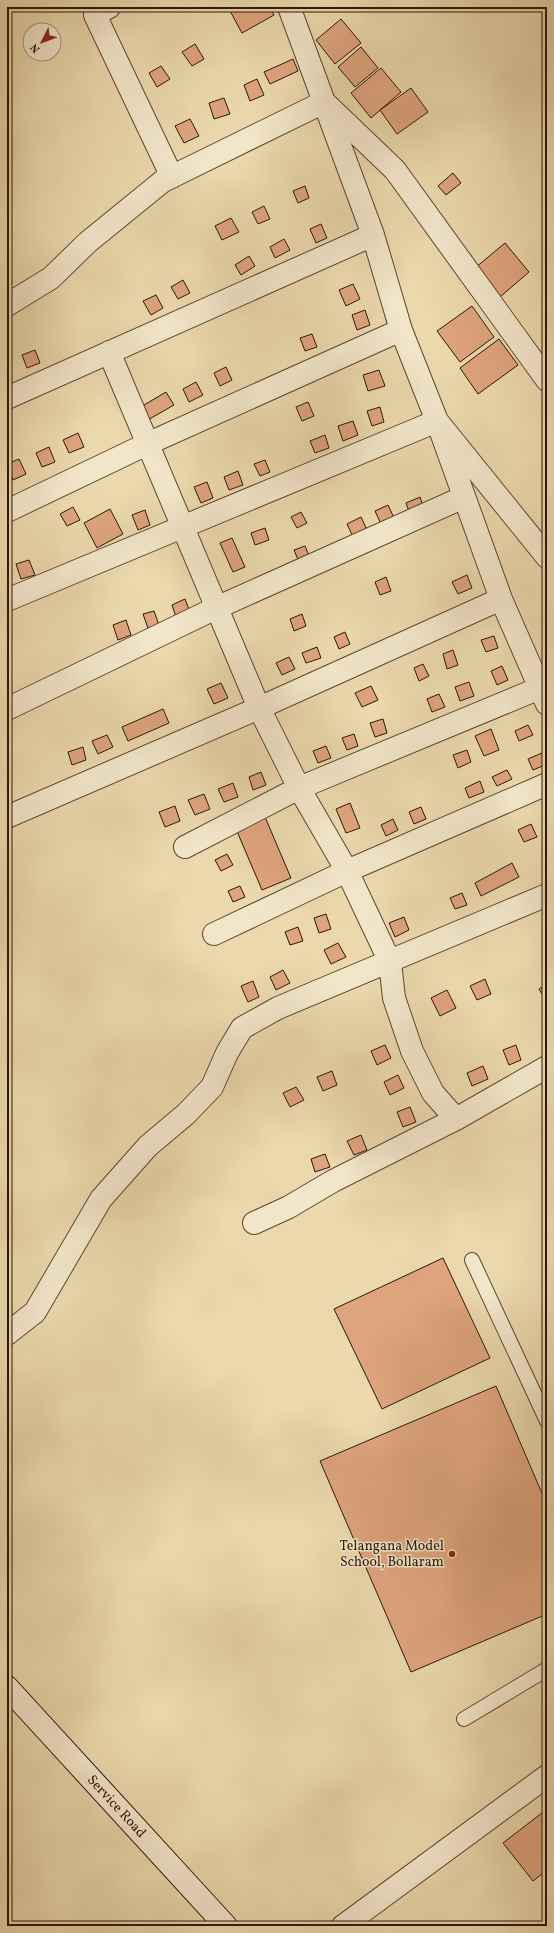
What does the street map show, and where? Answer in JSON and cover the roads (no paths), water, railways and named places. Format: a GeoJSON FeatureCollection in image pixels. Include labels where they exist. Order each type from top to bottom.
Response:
{"type":"FeatureCollection","features":[{"type":"Feature","properties":{"kind":"street"},"geometry":{"type":"LineString","coordinates":[[185,847],[299,788],[543,696],[501,599],[437,421],[401,330],[373,235],[289,7]]}},
{"type":"Feature","properties":{"kind":"street"},"geometry":{"type":"LineString","coordinates":[[98,10],[172,177]]}},
{"type":"Feature","properties":{"kind":"street"},"geometry":{"type":"LineString","coordinates":[[7,305],[51,278],[88,242],[132,204],[162,181],[324,102]]}},
{"type":"Feature","properties":{"kind":"street"},"geometry":{"type":"LineString","coordinates":[[324,102],[395,170],[547,380]]}},
{"type":"Feature","properties":{"kind":"street"},"geometry":{"type":"LineString","coordinates":[[7,398],[373,235]]}},
{"type":"Feature","properties":{"kind":"street"},"geometry":{"type":"LineString","coordinates":[[7,512],[147,444],[401,330]]}},
{"type":"Feature","properties":{"kind":"street"},"geometry":{"type":"LineString","coordinates":[[109,352],[258,708],[299,788],[347,872],[390,962],[394,998],[412,1051],[433,1093],[456,1119]]}},
{"type":"Feature","properties":{"kind":"street"},"geometry":{"type":"LineString","coordinates":[[7,600],[437,421]]}},
{"type":"Feature","properties":{"kind":"street"},"geometry":{"type":"LineString","coordinates":[[437,421],[547,557]]}},
{"type":"Feature","properties":{"kind":"street"},"geometry":{"type":"LineString","coordinates":[[7,709],[216,608],[464,497]]}},
{"type":"Feature","properties":{"kind":"street"},"geometry":{"type":"LineString","coordinates":[[7,816],[258,708],[501,599]]}},
{"type":"Feature","properties":{"kind":"street"},"geometry":{"type":"LineString","coordinates":[[214,934],[347,872],[547,784]]}},
{"type":"Feature","properties":{"kind":"street"},"geometry":{"type":"LineString","coordinates":[[7,1334],[35,1312],[101,1199],[148,1146],[186,1114],[212,1087],[227,1053],[242,1028],[278,1008],[547,895]]}},
{"type":"Feature","properties":{"kind":"street"},"geometry":{"type":"LineString","coordinates":[[254,1223],[289,1207],[333,1181],[456,1119],[547,1067]]}},
{"type":"Feature","properties":{"kind":"street","name":"Service Road"},"geometry":{"type":"LineString","coordinates":[[7,1687],[226,1926]]}},
{"type":"Feature","properties":{"kind":"street"},"geometry":{"type":"LineString","coordinates":[[343,1926],[547,1776]]}},
{"type":"Feature","properties":{"kind":"lane"},"geometry":{"type":"LineString","coordinates":[[472,1260],[547,1422]]}},
{"type":"Feature","properties":{"kind":"lane"},"geometry":{"type":"LineString","coordinates":[[464,1718],[547,1669]]}},
{"type":"Feature","properties":{"kind":"place","name":"Telangana Model School, Bollaram"},"geometry":{"type":"Point","coordinates":[452,1554]}}]}
